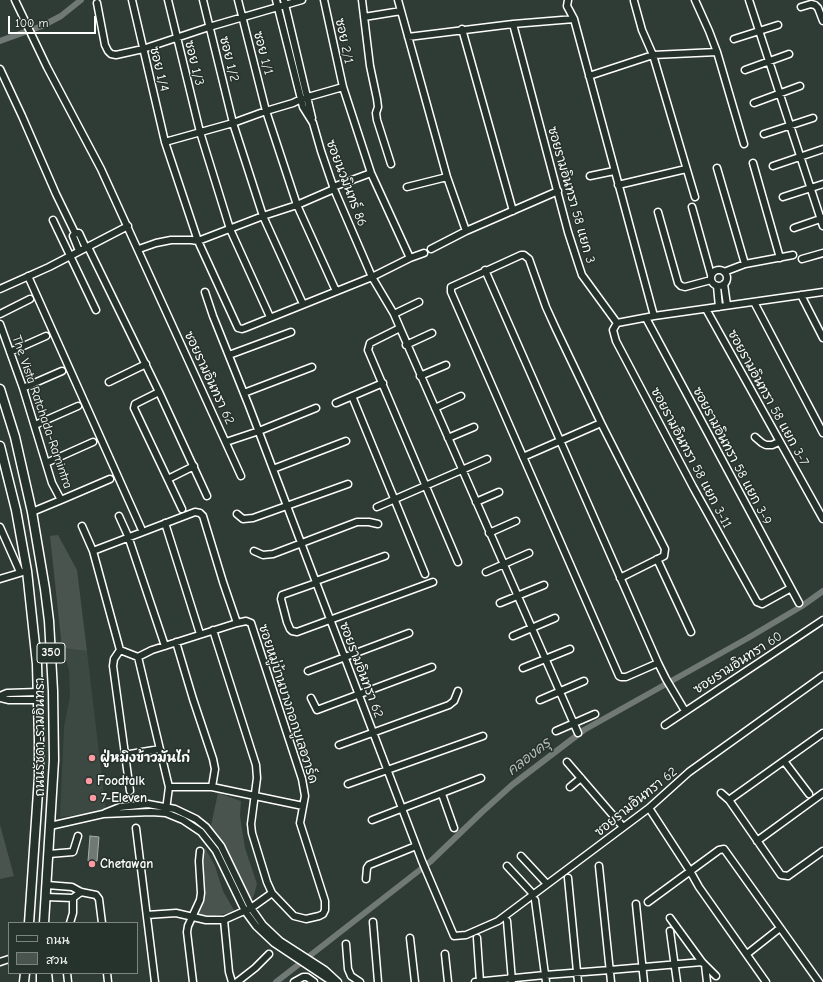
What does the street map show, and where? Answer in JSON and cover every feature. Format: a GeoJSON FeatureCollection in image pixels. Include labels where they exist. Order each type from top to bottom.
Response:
{"type":"FeatureCollection","features":[{"type":"Feature","properties":{"kind":"main road","name":"ถนนรัชดา-รามอินทรา"},"geometry":{"type":"LineString","coordinates":[[0,389],[15,437],[32,512],[45,589],[54,691],[54,760],[44,922]]}},
{"type":"Feature","properties":{"kind":"main road","name":"ถนนรัชดา-รามอินทรา"},"geometry":{"type":"LineString","coordinates":[[0,446],[16,510],[24,571],[34,628],[38,696],[39,777],[29,922]]}},
{"type":"Feature","properties":{"kind":"street","name":"ซอยรามอินทรา 62"},"geometry":{"type":"LineString","coordinates":[[15,0],[46,67],[101,169],[226,442],[259,431],[416,846],[454,936],[466,935],[493,924],[534,897],[547,884],[649,808],[689,772],[823,676]]}},
{"type":"Feature","properties":{"kind":"street","name":"ซอย 1/4"},"geometry":{"type":"LineString","coordinates":[[132,0],[165,142],[198,241],[238,328],[242,329],[270,317]]}},
{"type":"Feature","properties":{"kind":"street","name":"ซอย 1/3"},"geometry":{"type":"LineString","coordinates":[[168,0],[200,132],[230,229],[270,317]]}},
{"type":"Feature","properties":{"kind":"street","name":"ซอย 1/2"},"geometry":{"type":"LineString","coordinates":[[203,0],[233,123],[263,216],[303,304]]}},
{"type":"Feature","properties":{"kind":"street","name":"ซอย 1/1"},"geometry":{"type":"LineString","coordinates":[[238,0],[266,111],[297,204],[336,291]]}},
{"type":"Feature","properties":{"kind":"street","name":"ซอยนวมินทร์ 86"},"geometry":{"type":"LineString","coordinates":[[276,0],[304,98]]}},
{"type":"Feature","properties":{"kind":"street"},"geometry":{"type":"LineString","coordinates":[[97,3],[105,45],[108,51],[116,55],[143,49],[209,27],[277,7],[285,2],[302,0]]}},
{"type":"Feature","properties":{"kind":"street","name":"ซอย 2/1"},"geometry":{"type":"LineString","coordinates":[[324,0],[343,87],[371,173],[410,258]]}},
{"type":"Feature","properties":{"kind":"street"},"geometry":{"type":"LineString","coordinates":[[362,0],[370,66],[377,99],[377,120],[391,164]]}},
{"type":"Feature","properties":{"kind":"street"},"geometry":{"type":"LineString","coordinates":[[398,0],[447,177],[466,231]]}},
{"type":"Feature","properties":{"kind":"street"},"geometry":{"type":"LineString","coordinates":[[568,0],[567,6],[574,19],[654,316]]}},
{"type":"Feature","properties":{"kind":"street"},"geometry":{"type":"LineString","coordinates":[[695,0],[709,31],[744,144]]}},
{"type":"Feature","properties":{"kind":"street"},"geometry":{"type":"LineString","coordinates":[[749,0],[810,188],[822,218],[823,226]]}},
{"type":"Feature","properties":{"kind":"street"},"geometry":{"type":"LineString","coordinates":[[634,1],[642,30],[653,55],[695,197]]}},
{"type":"Feature","properties":{"kind":"street","name":"ซอยนวมินทร์ 86"},"geometry":{"type":"LineString","coordinates":[[285,2],[304,98],[304,109],[313,123],[320,151],[334,188],[372,277],[394,314],[406,345],[578,733]]}},
{"type":"Feature","properties":{"kind":"street"},"geometry":{"type":"LineString","coordinates":[[801,7],[815,5],[818,8],[823,21]]}},
{"type":"Feature","properties":{"kind":"street"},"geometry":{"type":"LineString","coordinates":[[364,17],[401,11]]}},
{"type":"Feature","properties":{"kind":"street"},"geometry":{"type":"LineString","coordinates":[[408,37],[462,29],[574,19]]}},
{"type":"Feature","properties":{"kind":"street","name":"ซอยรามอินทรา 58 แยก 3"},"geometry":{"type":"LineString","coordinates":[[513,24],[568,232],[582,275],[617,323]]}},
{"type":"Feature","properties":{"kind":"street"},"geometry":{"type":"LineString","coordinates":[[734,39],[778,25]]}},
{"type":"Feature","properties":{"kind":"street"},"geometry":{"type":"LineString","coordinates":[[462,29],[513,210]]}},
{"type":"Feature","properties":{"kind":"street"},"geometry":{"type":"LineString","coordinates":[[589,76],[653,55],[716,52]]}},
{"type":"Feature","properties":{"kind":"street"},"geometry":{"type":"LineString","coordinates":[[745,70],[789,54]]}},
{"type":"Feature","properties":{"kind":"street"},"geometry":{"type":"LineString","coordinates":[[0,69],[56,194],[75,232],[79,233],[88,247],[146,364],[207,496]]}},
{"type":"Feature","properties":{"kind":"street"},"geometry":{"type":"LineString","coordinates":[[754,103],[800,86]]}},
{"type":"Feature","properties":{"kind":"street"},"geometry":{"type":"LineString","coordinates":[[165,142],[233,123],[304,98],[343,87]]}},
{"type":"Feature","properties":{"kind":"street"},"geometry":{"type":"LineString","coordinates":[[764,134],[813,118]]}},
{"type":"Feature","properties":{"kind":"street"},"geometry":{"type":"LineString","coordinates":[[773,166],[823,149]]}},
{"type":"Feature","properties":{"kind":"street"},"geometry":{"type":"LineString","coordinates":[[753,163],[780,258]]}},
{"type":"Feature","properties":{"kind":"street"},"geometry":{"type":"LineString","coordinates":[[717,168],[745,264]]}},
{"type":"Feature","properties":{"kind":"street"},"geometry":{"type":"LineString","coordinates":[[618,185],[686,169]]}},
{"type":"Feature","properties":{"kind":"street"},"geometry":{"type":"LineString","coordinates":[[590,176],[614,171]]}},
{"type":"Feature","properties":{"kind":"street"},"geometry":{"type":"LineString","coordinates":[[139,250],[156,243],[171,240],[198,241],[297,204],[371,173]]}},
{"type":"Feature","properties":{"kind":"street"},"geometry":{"type":"LineString","coordinates":[[407,187],[447,177]]}},
{"type":"Feature","properties":{"kind":"street"},"geometry":{"type":"LineString","coordinates":[[783,197],[823,184]]}},
{"type":"Feature","properties":{"kind":"street"},"geometry":{"type":"LineString","coordinates":[[431,249],[466,231],[558,191]]}},
{"type":"Feature","properties":{"kind":"street"},"geometry":{"type":"LineString","coordinates":[[692,207],[711,278],[717,286],[719,307]]}},
{"type":"Feature","properties":{"kind":"street"},"geometry":{"type":"LineString","coordinates":[[658,212],[678,283],[681,286],[685,287],[711,278],[717,270],[724,272],[745,264],[793,255]]}},
{"type":"Feature","properties":{"kind":"street"},"geometry":{"type":"LineString","coordinates":[[794,228],[822,218]]}},
{"type":"Feature","properties":{"kind":"street"},"geometry":{"type":"LineString","coordinates":[[53,220],[96,310]]}},
{"type":"Feature","properties":{"kind":"street"},"geometry":{"type":"LineString","coordinates":[[0,290],[71,256],[128,226]]}},
{"type":"Feature","properties":{"kind":"street"},"geometry":{"type":"LineString","coordinates":[[75,232],[73,236],[79,251]]}},
{"type":"Feature","properties":{"kind":"street"},"geometry":{"type":"LineString","coordinates":[[270,317],[372,277],[410,258],[424,253]]}},
{"type":"Feature","properties":{"kind":"street"},"geometry":{"type":"LineString","coordinates":[[802,259],[823,253]]}},
{"type":"Feature","properties":{"kind":"street"},"geometry":{"type":"LineString","coordinates":[[620,578],[664,556],[665,549],[601,423],[556,329],[527,256],[521,255],[485,270],[451,287],[451,292],[619,676],[626,677],[658,663]]}},
{"type":"Feature","properties":{"kind":"street"},"geometry":{"type":"LineString","coordinates":[[485,270],[658,663],[672,690],[686,711]]}},
{"type":"Feature","properties":{"kind":"street"},"geometry":{"type":"LineString","coordinates":[[724,272],[727,276],[724,284],[728,305]]}},
{"type":"Feature","properties":{"kind":"street"},"geometry":{"type":"LineString","coordinates":[[28,276],[141,528]]}},
{"type":"Feature","properties":{"kind":"street"},"geometry":{"type":"LineString","coordinates":[[717,286],[724,284]]}},
{"type":"Feature","properties":{"kind":"street"},"geometry":{"type":"LineString","coordinates":[[205,292],[213,316],[259,431],[316,408]]}},
{"type":"Feature","properties":{"kind":"street"},"geometry":{"type":"LineString","coordinates":[[617,323],[654,316],[823,292]]}},
{"type":"Feature","properties":{"kind":"street"},"geometry":{"type":"LineString","coordinates":[[801,295],[823,338]]}},
{"type":"Feature","properties":{"kind":"street"},"geometry":{"type":"LineString","coordinates":[[0,314],[30,300]]}},
{"type":"Feature","properties":{"kind":"street"},"geometry":{"type":"LineString","coordinates":[[394,314],[419,302]]}},
{"type":"Feature","properties":{"kind":"street"},"geometry":{"type":"LineString","coordinates":[[754,302],[823,433]]}},
{"type":"Feature","properties":{"kind":"street","name":"ซอยรามอินทรา 58 แยก 3-7"},"geometry":{"type":"LineString","coordinates":[[706,309],[823,519]]}},
{"type":"Feature","properties":{"kind":"street","name":"ซอยรามอินทรา 58 แยก 3-9"},"geometry":{"type":"LineString","coordinates":[[646,318],[799,603]]}},
{"type":"Feature","properties":{"kind":"street","name":"ซอยรามอินทรา 58 แยก 3-11"},"geometry":{"type":"LineString","coordinates":[[617,323],[613,330],[616,341],[693,487],[757,602],[762,604],[791,588]]}},
{"type":"Feature","properties":{"kind":"street","name":"The Vista Ratchada-Ramintra"},"geometry":{"type":"LineString","coordinates":[[0,324],[23,388],[52,483],[60,500],[32,512]]}},
{"type":"Feature","properties":{"kind":"street"},"geometry":{"type":"LineString","coordinates":[[400,328],[370,343],[368,348],[458,562]]}},
{"type":"Feature","properties":{"kind":"street"},"geometry":{"type":"LineString","coordinates":[[229,355],[291,332]]}},
{"type":"Feature","properties":{"kind":"street"},"geometry":{"type":"LineString","coordinates":[[406,345],[432,333]]}},
{"type":"Feature","properties":{"kind":"street"},"geometry":{"type":"LineString","coordinates":[[10,352],[46,336]]}},
{"type":"Feature","properties":{"kind":"street"},"geometry":{"type":"LineString","coordinates":[[109,382],[146,364]]}},
{"type":"Feature","properties":{"kind":"street"},"geometry":{"type":"LineString","coordinates":[[420,376],[446,365]]}},
{"type":"Feature","properties":{"kind":"street"},"geometry":{"type":"LineString","coordinates":[[244,393],[312,367]]}},
{"type":"Feature","properties":{"kind":"street"},"geometry":{"type":"LineString","coordinates":[[23,388],[62,371]]}},
{"type":"Feature","properties":{"kind":"street"},"geometry":{"type":"LineString","coordinates":[[336,403],[383,383]]}},
{"type":"Feature","properties":{"kind":"street"},"geometry":{"type":"LineString","coordinates":[[159,392],[135,404],[134,408],[182,509]]}},
{"type":"Feature","properties":{"kind":"street"},"geometry":{"type":"LineString","coordinates":[[352,396],[425,574]]}},
{"type":"Feature","properties":{"kind":"street"},"geometry":{"type":"LineString","coordinates":[[435,408],[461,396]]}},
{"type":"Feature","properties":{"kind":"street"},"geometry":{"type":"LineString","coordinates":[[35,425],[78,406]]}},
{"type":"Feature","properties":{"kind":"street"},"geometry":{"type":"LineString","coordinates":[[523,457],[601,423]]}},
{"type":"Feature","properties":{"kind":"street"},"geometry":{"type":"LineString","coordinates":[[448,438],[474,427]]}},
{"type":"Feature","properties":{"kind":"street"},"geometry":{"type":"LineString","coordinates":[[755,437],[766,445],[772,445],[779,442]]}},
{"type":"Feature","properties":{"kind":"street"},"geometry":{"type":"LineString","coordinates":[[273,469],[346,441]]}},
{"type":"Feature","properties":{"kind":"street"},"geometry":{"type":"LineString","coordinates":[[46,463],[93,442]]}},
{"type":"Feature","properties":{"kind":"street"},"geometry":{"type":"LineString","coordinates":[[226,442],[241,476]]}},
{"type":"Feature","properties":{"kind":"street"},"geometry":{"type":"LineString","coordinates":[[378,507],[487,459]]}},
{"type":"Feature","properties":{"kind":"street"},"geometry":{"type":"LineString","coordinates":[[168,479],[194,466]]}},
{"type":"Feature","properties":{"kind":"street"},"geometry":{"type":"LineString","coordinates":[[60,500],[110,479]]}},
{"type":"Feature","properties":{"kind":"street"},"geometry":{"type":"LineString","coordinates":[[237,514],[243,519],[254,518],[348,484]]}},
{"type":"Feature","properties":{"kind":"street"},"geometry":{"type":"LineString","coordinates":[[476,502],[499,492]]}},
{"type":"Feature","properties":{"kind":"street","name":"ซอยหมู่บ้านบางกอกบูเลอวาร์ด"},"geometry":{"type":"LineString","coordinates":[[93,551],[128,536],[195,512],[202,514],[237,623]]}},
{"type":"Feature","properties":{"kind":"street"},"geometry":{"type":"LineString","coordinates":[[119,516],[128,536],[165,646]]}},
{"type":"Feature","properties":{"kind":"street"},"geometry":{"type":"LineString","coordinates":[[489,533],[516,521]]}},
{"type":"Feature","properties":{"kind":"street"},"geometry":{"type":"LineString","coordinates":[[254,551],[267,555],[273,554],[357,522],[370,522],[378,524]]}},
{"type":"Feature","properties":{"kind":"street"},"geometry":{"type":"LineString","coordinates":[[165,523],[200,634]]}},
{"type":"Feature","properties":{"kind":"street"},"geometry":{"type":"LineString","coordinates":[[82,526],[93,551],[120,650],[114,659],[113,666],[130,791]]}},
{"type":"Feature","properties":{"kind":"street"},"geometry":{"type":"LineString","coordinates":[[0,527],[24,571],[0,579]]}},
{"type":"Feature","properties":{"kind":"street"},"geometry":{"type":"LineString","coordinates":[[486,572],[529,553]]}},
{"type":"Feature","properties":{"kind":"street"},"geometry":{"type":"LineString","coordinates":[[385,556],[282,595],[281,599],[290,629],[297,632],[433,582]]}},
{"type":"Feature","properties":{"kind":"street"},"geometry":{"type":"LineString","coordinates":[[657,560],[691,632]]}},
{"type":"Feature","properties":{"kind":"street"},"geometry":{"type":"LineString","coordinates":[[500,603],[544,585]]}},
{"type":"Feature","properties":{"kind":"street"},"geometry":{"type":"LineString","coordinates":[[513,636],[556,618]]}},
{"type":"Feature","properties":{"kind":"street","name":"ซอยรามอินทรา 60"},"geometry":{"type":"LineString","coordinates":[[665,725],[823,620]]}},
{"type":"Feature","properties":{"kind":"street","name":"ซอยหมู่บ้านบางกอกบูเลอวาร์ด"},"geometry":{"type":"LineString","coordinates":[[138,657],[152,650],[213,630],[237,623],[251,623],[302,779],[305,796],[300,822],[325,902],[325,910],[323,914],[319,916],[306,919],[300,918],[290,912],[272,893],[252,832],[251,817],[257,778],[256,765],[213,630]]}},
{"type":"Feature","properties":{"kind":"street"},"geometry":{"type":"LineString","coordinates":[[308,671],[409,633]]}},
{"type":"Feature","properties":{"kind":"street"},"geometry":{"type":"LineString","coordinates":[[176,642],[213,759],[215,769],[212,787]]}},
{"type":"Feature","properties":{"kind":"street"},"geometry":{"type":"LineString","coordinates":[[523,668],[570,648]]}},
{"type":"Feature","properties":{"kind":"street"},"geometry":{"type":"LineString","coordinates":[[120,650],[138,657],[169,787],[166,810]]}},
{"type":"Feature","properties":{"kind":"street"},"geometry":{"type":"LineString","coordinates":[[311,698],[317,710],[432,667]]}},
{"type":"Feature","properties":{"kind":"street"},"geometry":{"type":"LineString","coordinates":[[540,700],[584,681]]}},
{"type":"Feature","properties":{"kind":"street"},"geometry":{"type":"LineString","coordinates":[[339,745],[449,705],[454,701],[458,690]]}},
{"type":"Feature","properties":{"kind":"street"},"geometry":{"type":"LineString","coordinates":[[0,697],[9,700],[38,696]]}},
{"type":"Feature","properties":{"kind":"street"},"geometry":{"type":"LineString","coordinates":[[556,731],[596,714]]}},
{"type":"Feature","properties":{"kind":"street"},"geometry":{"type":"LineString","coordinates":[[729,800],[823,733]]}},
{"type":"Feature","properties":{"kind":"street"},"geometry":{"type":"LineString","coordinates":[[348,784],[483,736]]}},
{"type":"Feature","properties":{"kind":"street"},"geometry":{"type":"LineString","coordinates":[[124,754],[160,749]]}},
{"type":"Feature","properties":{"kind":"street"},"geometry":{"type":"LineString","coordinates":[[784,761],[809,794]]}},
{"type":"Feature","properties":{"kind":"street"},"geometry":{"type":"LineString","coordinates":[[567,762],[623,827]]}},
{"type":"Feature","properties":{"kind":"street"},"geometry":{"type":"LineString","coordinates":[[372,820],[481,778]]}},
{"type":"Feature","properties":{"kind":"street"},"geometry":{"type":"LineString","coordinates":[[570,788],[581,778]]}},
{"type":"Feature","properties":{"kind":"street"},"geometry":{"type":"LineString","coordinates":[[169,787],[212,787],[303,806]]}},
{"type":"Feature","properties":{"kind":"street"},"geometry":{"type":"LineString","coordinates":[[721,793],[729,800],[779,873],[788,876],[823,851]]}},
{"type":"Feature","properties":{"kind":"street"},"geometry":{"type":"LineString","coordinates":[[757,841],[823,793]]}},
{"type":"Feature","properties":{"kind":"street"},"geometry":{"type":"LineString","coordinates":[[442,794],[454,828]]}},
{"type":"Feature","properties":{"kind":"street"},"geometry":{"type":"LineString","coordinates":[[50,826],[103,814],[113,809],[135,805],[148,804],[166,810],[185,813],[196,819],[215,837],[226,856],[248,910],[270,932],[299,957],[331,975],[337,982]]}},
{"type":"Feature","properties":{"kind":"street"},"geometry":{"type":"LineString","coordinates":[[649,808],[699,887],[766,982]]}},
{"type":"Feature","properties":{"kind":"street"},"geometry":{"type":"LineString","coordinates":[[136,828],[155,982]]}},
{"type":"Feature","properties":{"kind":"street"},"geometry":{"type":"LineString","coordinates":[[49,854],[73,852],[78,836]]}},
{"type":"Feature","properties":{"kind":"street"},"geometry":{"type":"LineString","coordinates":[[366,879],[367,868],[369,866],[416,846]]}},
{"type":"Feature","properties":{"kind":"street"},"geometry":{"type":"LineString","coordinates":[[648,902],[719,850],[724,850],[819,982]]}},
{"type":"Feature","properties":{"kind":"street"},"geometry":{"type":"LineString","coordinates":[[193,982],[187,932],[188,926],[200,900],[200,851]]}},
{"type":"Feature","properties":{"kind":"street"},"geometry":{"type":"LineString","coordinates":[[521,856],[547,884]]}},
{"type":"Feature","properties":{"kind":"street"},"geometry":{"type":"LineString","coordinates":[[507,866],[534,897],[546,982]]}},
{"type":"Feature","properties":{"kind":"street"},"geometry":{"type":"LineString","coordinates":[[600,866],[611,982]]}},
{"type":"Feature","properties":{"kind":"street"},"geometry":{"type":"LineString","coordinates":[[568,878],[578,982]]}},
{"type":"Feature","properties":{"kind":"street"},"geometry":{"type":"LineString","coordinates":[[47,884],[72,887],[81,892],[96,895],[99,899],[102,922]]}},
{"type":"Feature","properties":{"kind":"street"},"geometry":{"type":"LineString","coordinates":[[46,897],[73,898],[81,892]]}},
{"type":"Feature","properties":{"kind":"street"},"geometry":{"type":"LineString","coordinates":[[147,915],[176,913],[206,920],[224,920],[248,910],[272,893]]}},
{"type":"Feature","properties":{"kind":"street"},"geometry":{"type":"LineString","coordinates":[[70,922],[73,913],[73,898]]}},
{"type":"Feature","properties":{"kind":"street"},"geometry":{"type":"LineString","coordinates":[[636,904],[644,982]]}},
{"type":"Feature","properties":{"kind":"street"},"geometry":{"type":"LineString","coordinates":[[670,918],[704,963],[716,976]]}},
{"type":"Feature","properties":{"kind":"street"},"geometry":{"type":"LineString","coordinates":[[224,920],[232,982]]}},
{"type":"Feature","properties":{"kind":"street"},"geometry":{"type":"LineString","coordinates":[[507,921],[512,980]]}},
{"type":"Feature","properties":{"kind":"street"},"geometry":{"type":"LineString","coordinates":[[373,922],[378,982]]}},
{"type":"Feature","properties":{"kind":"street"},"geometry":{"type":"LineString","coordinates":[[747,954],[780,928]]}},
{"type":"Feature","properties":{"kind":"street"},"geometry":{"type":"LineString","coordinates":[[670,931],[677,982]]}},
{"type":"Feature","properties":{"kind":"street"},"geometry":{"type":"LineString","coordinates":[[410,938],[415,982]]}},
{"type":"Feature","properties":{"kind":"street"},"geometry":{"type":"LineString","coordinates":[[477,938],[480,982]]}},
{"type":"Feature","properties":{"kind":"street"},"geometry":{"type":"LineString","coordinates":[[346,944],[348,969],[351,976],[360,982]]}},
{"type":"Feature","properties":{"kind":"street"},"geometry":{"type":"LineString","coordinates":[[237,982],[255,968],[269,954]]}},
{"type":"Feature","properties":{"kind":"street"},"geometry":{"type":"LineString","coordinates":[[445,954],[448,982]]}},
{"type":"Feature","properties":{"kind":"street"},"geometry":{"type":"LineString","coordinates":[[475,982],[512,980],[545,974],[704,963]]}},
{"type":"Feature","properties":{"kind":"street"},"geometry":{"type":"LineString","coordinates":[[704,963],[706,982]]}},
{"type":"Feature","properties":{"kind":"street"},"geometry":{"type":"LineString","coordinates":[[294,982],[303,977],[307,977],[314,982]]}},
{"type":"Feature","properties":{"kind":"shaded area"},"geometry":{"type":"Polygon","coordinates":[[[62,648],[87,651],[106,812],[60,817],[64,727],[70,696],[69,670],[62,648]]]}},
{"type":"Feature","properties":{"kind":"shaded area"},"geometry":{"type":"Polygon","coordinates":[[[90,836],[99,837],[97,861],[88,861],[90,836]]]}},
{"type":"Feature","properties":{"kind":"green space"},"geometry":{"type":"Polygon","coordinates":[[[58,535],[77,570],[87,651],[62,648],[50,536],[58,535]]]}},
{"type":"Feature","properties":{"kind":"green space"},"geometry":{"type":"Polygon","coordinates":[[[218,793],[241,801],[240,816],[245,848],[257,884],[253,898],[248,899],[210,830],[218,793]]]}},
{"type":"Feature","properties":{"kind":"green space"},"geometry":{"type":"Polygon","coordinates":[[[0,825],[14,876],[0,879],[0,825]]]}},
{"type":"Feature","properties":{"kind":"green space"},"geometry":{"type":"Polygon","coordinates":[[[205,848],[215,866],[223,891],[235,912],[213,916],[195,915],[201,899],[202,852],[205,848]]]}},
{"type":"Feature","properties":{"kind":"waterway"},"geometry":{"type":"LineString","coordinates":[[0,41],[42,26],[61,16],[81,0]]}},
{"type":"Feature","properties":{"kind":"waterway","name":"คลองครุ"},"geometry":{"type":"LineString","coordinates":[[276,982],[430,862],[512,785],[584,730],[748,638],[802,606],[823,591]]}},
{"type":"Feature","properties":{"kind":"place","name":"ฝู่หมิงข้าวมันไก่"},"geometry":{"type":"Point","coordinates":[92,758]}},
{"type":"Feature","properties":{"kind":"place","name":"Foodtalk"},"geometry":{"type":"Point","coordinates":[89,781]}},
{"type":"Feature","properties":{"kind":"place","name":"7-Eleven"},"geometry":{"type":"Point","coordinates":[93,798]}},
{"type":"Feature","properties":{"kind":"place","name":"Chetawan"},"geometry":{"type":"Point","coordinates":[92,864]}}]}
